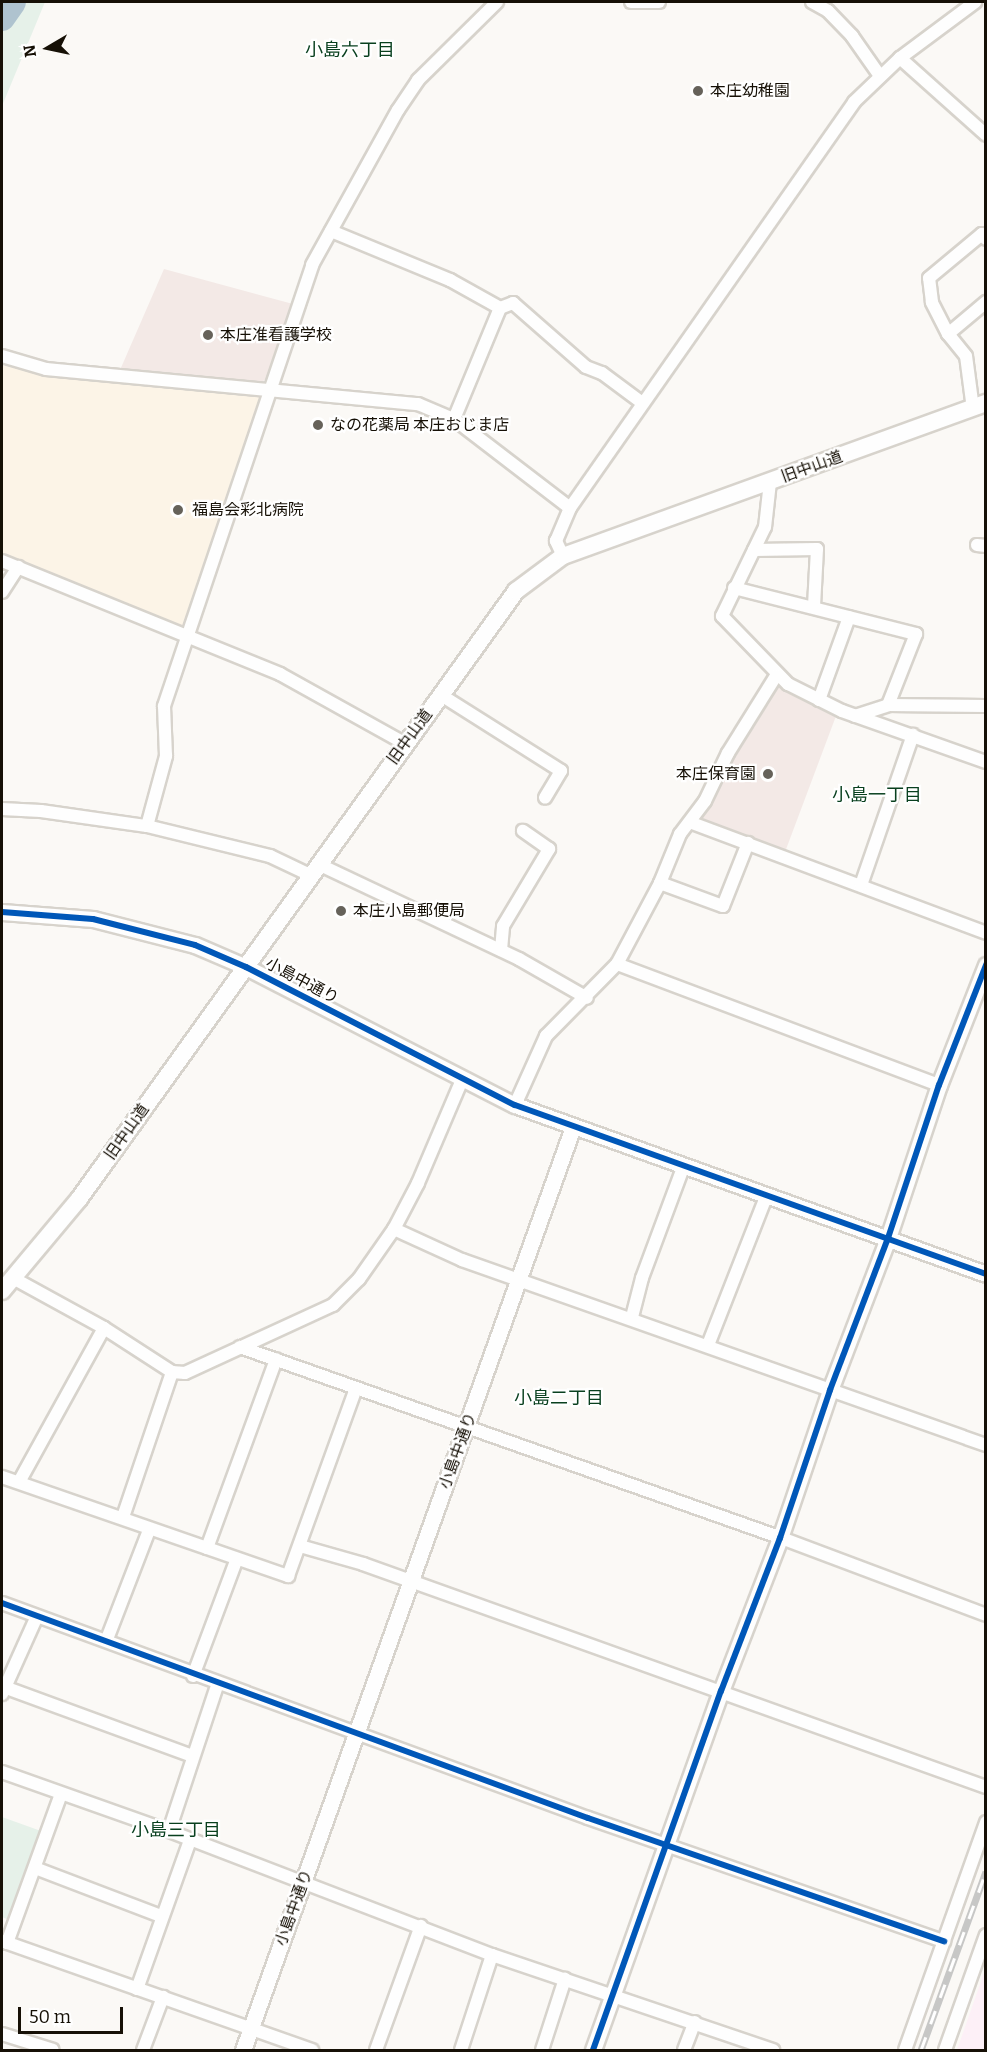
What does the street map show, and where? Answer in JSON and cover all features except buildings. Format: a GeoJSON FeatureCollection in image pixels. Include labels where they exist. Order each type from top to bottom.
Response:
{"type":"FeatureCollection","features":[{"type":"Feature","properties":{"kind":"main road","name":"旧中山道"},"geometry":{"type":"LineString","coordinates":[[2,1291],[79,1199],[516,591],[564,556],[979,406]]}},
{"type":"Feature","properties":{"kind":"street"},"geometry":{"type":"LineString","coordinates":[[147,826],[166,756],[164,706],[312,265],[398,110],[418,80],[497,2]]}},
{"type":"Feature","properties":{"kind":"street"},"geometry":{"type":"LineString","coordinates":[[631,2],[659,2]]}},
{"type":"Feature","properties":{"kind":"street"},"geometry":{"type":"LineString","coordinates":[[812,2],[828,11],[852,36],[880,76]]}},
{"type":"Feature","properties":{"kind":"street"},"geometry":{"type":"LineString","coordinates":[[564,556],[556,541],[559,528],[570,508],[641,402],[854,102],[900,58],[975,2]]}},
{"type":"Feature","properties":{"kind":"street"},"geometry":{"type":"LineString","coordinates":[[900,58],[986,135]]}},
{"type":"Feature","properties":{"kind":"street"},"geometry":{"type":"LineString","coordinates":[[331,231],[450,280],[500,308]]}},
{"type":"Feature","properties":{"kind":"street"},"geometry":{"type":"LineString","coordinates":[[979,406],[966,356],[948,334],[932,302],[929,278],[982,234],[986,239]]}},
{"type":"Feature","properties":{"kind":"street"},"geometry":{"type":"LineString","coordinates":[[948,334],[986,302]]}},
{"type":"Feature","properties":{"kind":"street"},"geometry":{"type":"LineString","coordinates":[[454,419],[500,308],[513,303],[586,367],[602,373],[641,402]]}},
{"type":"Feature","properties":{"kind":"street"},"geometry":{"type":"LineString","coordinates":[[2,356],[46,369],[272,388],[418,404],[454,419],[570,508]]}},
{"type":"Feature","properties":{"kind":"street"},"geometry":{"type":"LineString","coordinates":[[770,482],[765,527],[722,616],[776,676],[819,700],[855,716],[986,762]]}},
{"type":"Feature","properties":{"kind":"street"},"geometry":{"type":"LineString","coordinates":[[754,550],[817,549],[814,607]]}},
{"type":"Feature","properties":{"kind":"street"},"geometry":{"type":"LineString","coordinates":[[2,561],[187,634],[280,674],[406,744]]}},
{"type":"Feature","properties":{"kind":"street"},"geometry":{"type":"LineString","coordinates":[[2,592],[18,567]]}},
{"type":"Feature","properties":{"kind":"street"},"geometry":{"type":"LineString","coordinates":[[734,588],[916,634],[888,705]]}},
{"type":"Feature","properties":{"kind":"street"},"geometry":{"type":"LineString","coordinates":[[819,700],[849,617]]}},
{"type":"Feature","properties":{"kind":"street"},"geometry":{"type":"LineString","coordinates":[[515,1106],[546,1036],[587,998],[617,964],[660,883],[680,834],[692,823],[776,676]]}},
{"type":"Feature","properties":{"kind":"street"},"geometry":{"type":"LineString","coordinates":[[441,695],[561,771],[545,798]]}},
{"type":"Feature","properties":{"kind":"street"},"geometry":{"type":"LineString","coordinates":[[855,716],[888,705],[986,706]]}},
{"type":"Feature","properties":{"kind":"street"},"geometry":{"type":"LineString","coordinates":[[861,885],[913,735]]}},
{"type":"Feature","properties":{"kind":"street"},"geometry":{"type":"LineString","coordinates":[[2,809],[41,811],[147,826],[314,869],[501,950],[587,998]]}},
{"type":"Feature","properties":{"kind":"street"},"geometry":{"type":"LineString","coordinates":[[692,823],[986,933]]}},
{"type":"Feature","properties":{"kind":"street"},"geometry":{"type":"LineString","coordinates":[[501,950],[503,926],[549,849],[523,831]]}},
{"type":"Feature","properties":{"kind":"street"},"geometry":{"type":"LineString","coordinates":[[660,883],[723,906],[748,843]]}},
{"type":"Feature","properties":{"kind":"street","name":"小島中通り"},"geometry":{"type":"LineString","coordinates":[[2,912],[93,919],[195,945],[246,967],[515,1106],[573,1127],[243,2050]]}},
{"type":"Feature","properties":{"kind":"street"},"geometry":{"type":"LineString","coordinates":[[617,964],[939,1085]]}},
{"type":"Feature","properties":{"kind":"street"},"geometry":{"type":"LineString","coordinates":[[593,2050],[721,1690],[780,1538],[830,1390],[888,1238],[939,1085],[986,965]]}},
{"type":"Feature","properties":{"kind":"street"},"geometry":{"type":"LineString","coordinates":[[14,1278],[104,1328],[172,1372],[185,1373],[333,1305],[359,1279],[394,1229],[462,1080]]}},
{"type":"Feature","properties":{"kind":"street"},"geometry":{"type":"LineString","coordinates":[[573,1127],[986,1274]]}},
{"type":"Feature","properties":{"kind":"street"},"geometry":{"type":"LineString","coordinates":[[632,1317],[642,1278],[683,1168]]}},
{"type":"Feature","properties":{"kind":"street"},"geometry":{"type":"LineString","coordinates":[[708,1345],[766,1197]]}},
{"type":"Feature","properties":{"kind":"street"},"geometry":{"type":"LineString","coordinates":[[394,1229],[518,1280],[632,1317],[986,1445]]}},
{"type":"Feature","properties":{"kind":"street"},"geometry":{"type":"LineString","coordinates":[[19,1482],[104,1328]]}},
{"type":"Feature","properties":{"kind":"street"},"geometry":{"type":"LineString","coordinates":[[240,1347],[780,1538],[986,1615]]}},
{"type":"Feature","properties":{"kind":"street"},"geometry":{"type":"LineString","coordinates":[[207,1548],[276,1359]]}},
{"type":"Feature","properties":{"kind":"street"},"geometry":{"type":"LineString","coordinates":[[123,1517],[172,1372]]}},
{"type":"Feature","properties":{"kind":"street"},"geometry":{"type":"LineString","coordinates":[[2,1477],[123,1517],[149,1530],[207,1548],[236,1561],[288,1576],[356,1388]]}},
{"type":"Feature","properties":{"kind":"street"},"geometry":{"type":"LineString","coordinates":[[107,1639],[149,1530]]}},
{"type":"Feature","properties":{"kind":"street"},"geometry":{"type":"LineString","coordinates":[[300,1546],[412,1581],[986,1787]]}},
{"type":"Feature","properties":{"kind":"street"},"geometry":{"type":"LineString","coordinates":[[193,1676],[236,1561]]}},
{"type":"Feature","properties":{"kind":"street"},"geometry":{"type":"LineString","coordinates":[[2,1603],[107,1639],[193,1676],[218,1683],[588,1818],[668,1842],[944,1941]]}},
{"type":"Feature","properties":{"kind":"street"},"geometry":{"type":"LineString","coordinates":[[37,1616],[3,1690],[193,1756]]}},
{"type":"Feature","properties":{"kind":"street"},"geometry":{"type":"LineString","coordinates":[[169,1831],[218,1683]]}},
{"type":"Feature","properties":{"kind":"street"},"geometry":{"type":"LineString","coordinates":[[2,1772],[169,1831],[492,1955],[614,1993],[773,2050]]}},
{"type":"Feature","properties":{"kind":"street"},"geometry":{"type":"LineString","coordinates":[[61,1794],[35,1868],[4,1942],[309,2050]]}},
{"type":"Feature","properties":{"kind":"street"},"geometry":{"type":"LineString","coordinates":[[904,2050],[986,1822]]}},
{"type":"Feature","properties":{"kind":"street"},"geometry":{"type":"LineString","coordinates":[[137,1989],[190,1839]]}},
{"type":"Feature","properties":{"kind":"street"},"geometry":{"type":"LineString","coordinates":[[35,1868],[162,1916]]}},
{"type":"Feature","properties":{"kind":"street"},"geometry":{"type":"LineString","coordinates":[[376,2050],[421,1926]]}},
{"type":"Feature","properties":{"kind":"street"},"geometry":{"type":"LineString","coordinates":[[945,2050],[986,1935]]}},
{"type":"Feature","properties":{"kind":"street"},"geometry":{"type":"LineString","coordinates":[[461,2050],[492,1955]]}},
{"type":"Feature","properties":{"kind":"street"},"geometry":{"type":"LineString","coordinates":[[542,2050],[565,1978]]}},
{"type":"Feature","properties":{"kind":"street"},"geometry":{"type":"LineString","coordinates":[[143,2050],[163,1997]]}},
{"type":"Feature","properties":{"kind":"street"},"geometry":{"type":"LineString","coordinates":[[684,2050],[695,2022]]}},
{"type":"Feature","properties":{"kind":"street"},"geometry":{"type":"LineString","coordinates":[[2,2034],[53,2050]]}},
{"type":"Feature","properties":{"kind":"shaded area"},"geometry":{"type":"Polygon","coordinates":[[[2,2],[45,2],[2,106],[2,2]]]}},
{"type":"Feature","properties":{"kind":"shaded area","name":"本庄准看護学校"},"geometry":{"type":"Polygon","coordinates":[[[164,269],[293,304],[268,377],[261,383],[120,370],[164,269]]]}},
{"type":"Feature","properties":{"kind":"shaded area"},"geometry":{"type":"Polygon","coordinates":[[[2,365],[48,376],[262,393],[265,399],[185,625],[180,628],[2,557],[2,365]]]}},
{"type":"Feature","properties":{"kind":"shaded area","name":"本庄保育園"},"geometry":{"type":"Polygon","coordinates":[[[776,681],[836,716],[785,852],[701,822],[699,817],[776,681]]]}},
{"type":"Feature","properties":{"kind":"shaded area"},"geometry":{"type":"Polygon","coordinates":[[[2,1817],[41,1831],[9,1920],[2,1917],[2,1817]]]}},
{"type":"Feature","properties":{"kind":"shaded area"},"geometry":{"type":"Polygon","coordinates":[[[985,1970],[985,2050],[957,2050],[985,1970]]]}},
{"type":"Feature","properties":{"kind":"waterway"},"geometry":{"type":"LineString","coordinates":[[2,18],[13,2]]}},
{"type":"Feature","properties":{"kind":"railway"},"geometry":{"type":"LineString","coordinates":[[921,2050],[986,1871]]}},
{"type":"Feature","properties":{"kind":"cycle path"},"geometry":{"type":"LineString","coordinates":[[2,912],[93,919],[195,945],[246,967],[515,1105],[986,1274]]}},
{"type":"Feature","properties":{"kind":"cycle path"},"geometry":{"type":"LineString","coordinates":[[593,2050],[721,1691],[780,1538],[830,1390],[888,1238],[939,1085],[986,965]]}},
{"type":"Feature","properties":{"kind":"cycle path"},"geometry":{"type":"LineString","coordinates":[[2,1603],[588,1818],[944,1941]]}},
{"type":"Feature","properties":{"kind":"place","name":"本庄幼稚園"},"geometry":{"type":"Point","coordinates":[698,91]}},
{"type":"Feature","properties":{"kind":"place","name":"本庄准看護学校"},"geometry":{"type":"Point","coordinates":[208,335]}},
{"type":"Feature","properties":{"kind":"place","name":"なの花薬局 本庄おじま店"},"geometry":{"type":"Point","coordinates":[318,425]}},
{"type":"Feature","properties":{"kind":"place","name":"福島会彩北病院"},"geometry":{"type":"Point","coordinates":[178,510]}},
{"type":"Feature","properties":{"kind":"place","name":"本庄保育園"},"geometry":{"type":"Point","coordinates":[768,774]}},
{"type":"Feature","properties":{"kind":"place","name":"本庄小島郵便局"},"geometry":{"type":"Point","coordinates":[341,911]}},
{"type":"Feature","properties":{"kind":"district","name":"小島六丁目"},"geometry":{"type":"Point","coordinates":[350,50]}},
{"type":"Feature","properties":{"kind":"district","name":"小島一丁目"},"geometry":{"type":"Point","coordinates":[877,795]}},
{"type":"Feature","properties":{"kind":"district","name":"小島二丁目"},"geometry":{"type":"Point","coordinates":[559,1398]}},
{"type":"Feature","properties":{"kind":"district","name":"小島三丁目"},"geometry":{"type":"Point","coordinates":[176,1830]}}]}
